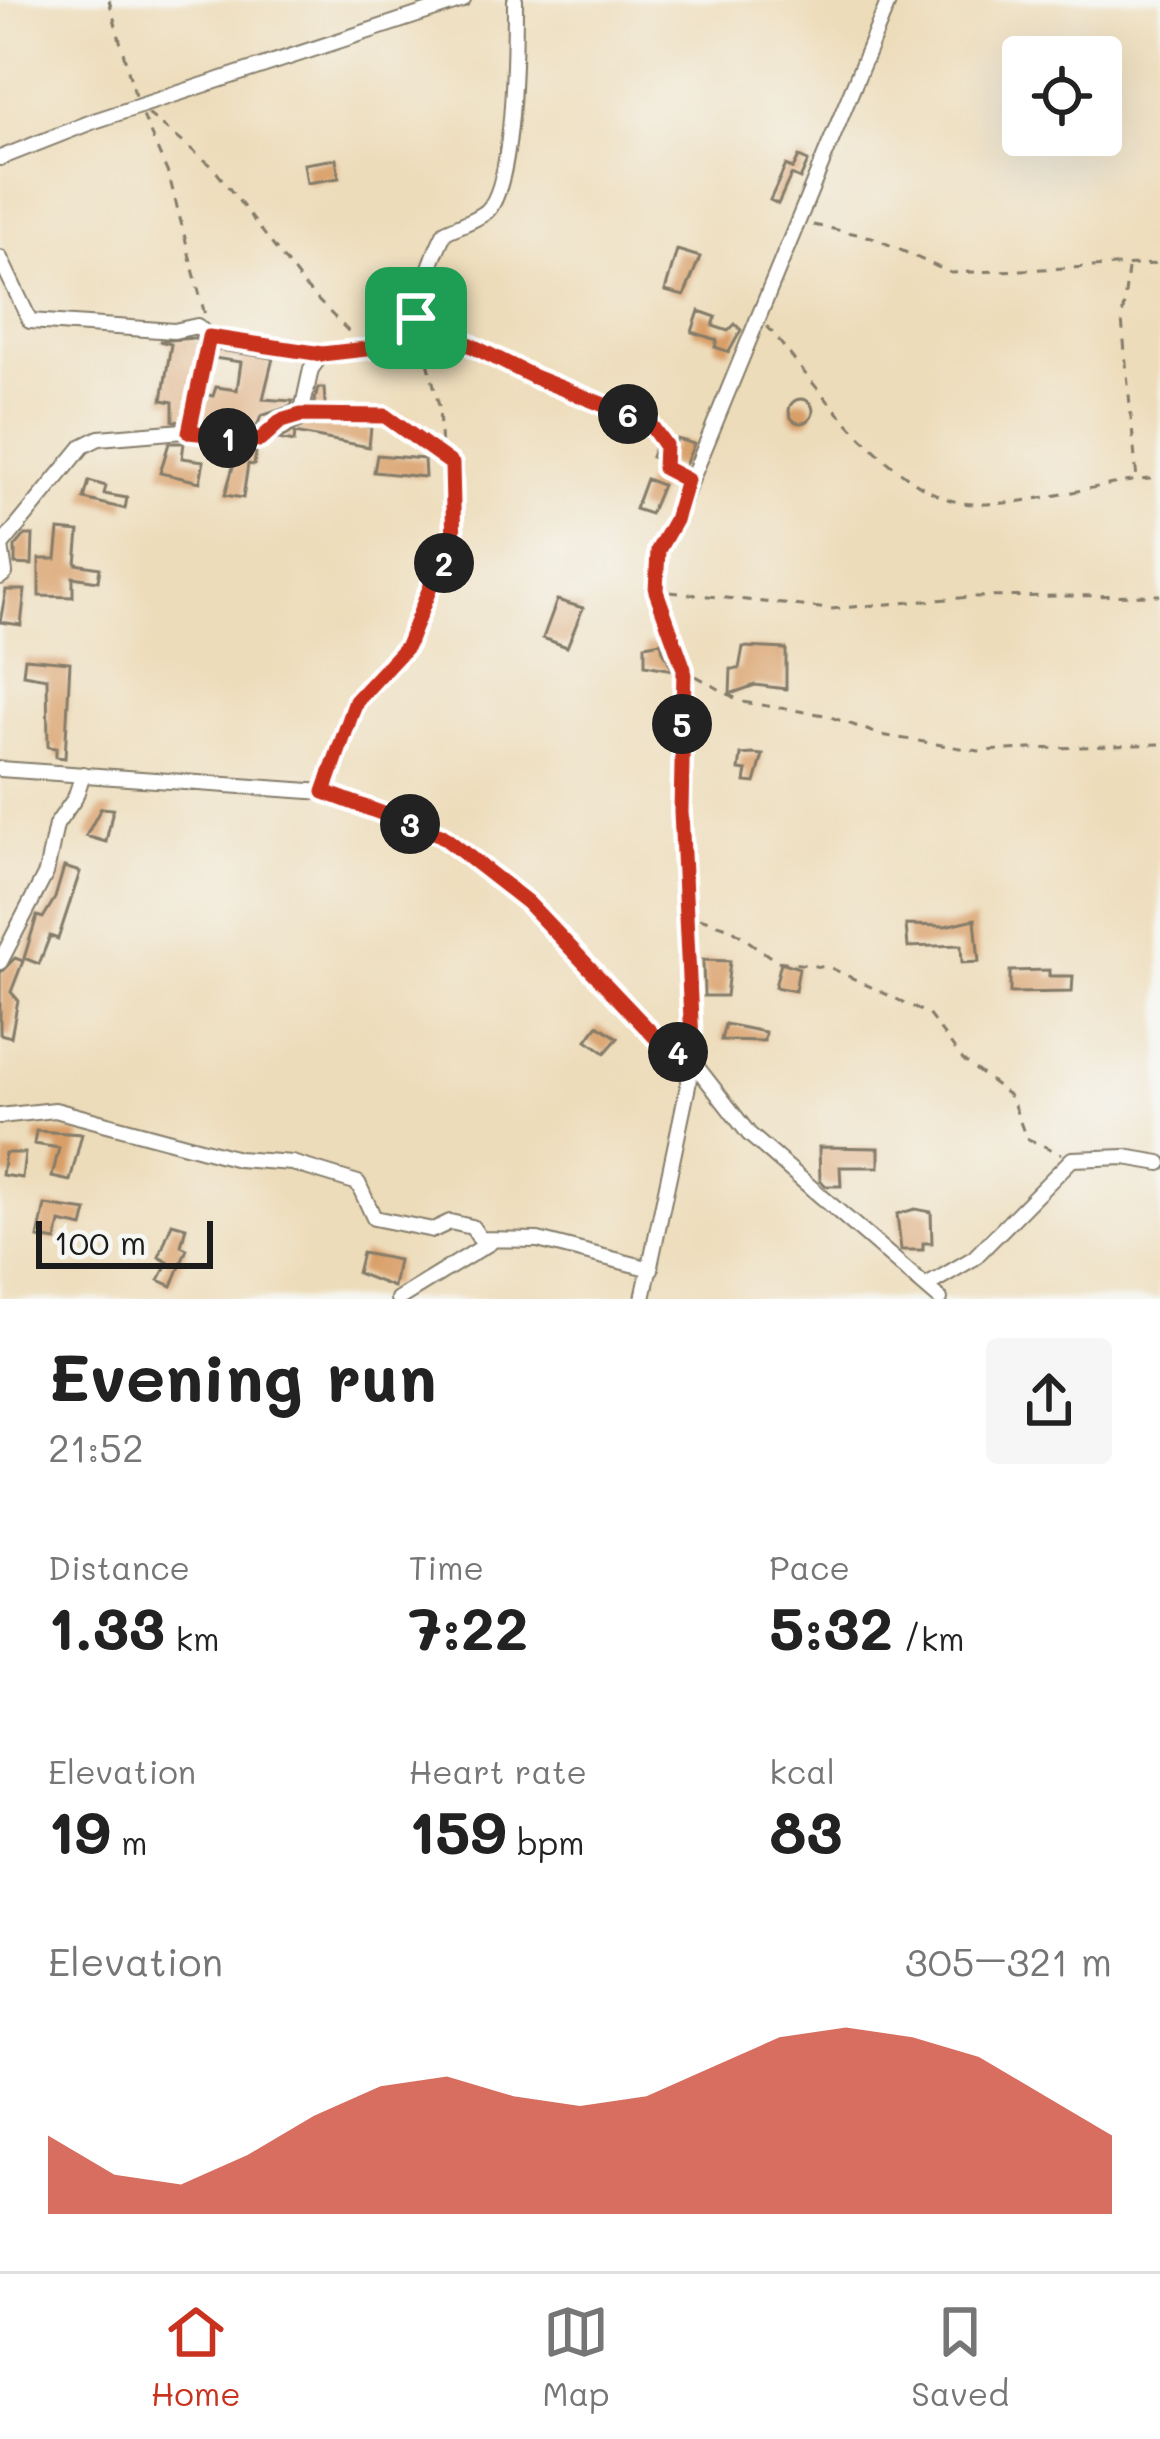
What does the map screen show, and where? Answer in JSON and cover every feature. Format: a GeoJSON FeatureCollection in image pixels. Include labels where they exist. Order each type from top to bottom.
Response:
{"type":"FeatureCollection","features":[{"type":"Feature","properties":{"kind":"street"},"geometry":{"type":"LineString","coordinates":[[0,158],[463,0]]}},
{"type":"Feature","properties":{"kind":"street"},"geometry":{"type":"LineString","coordinates":[[0,258],[30,321],[174,332],[185,325],[209,337],[322,354],[375,348],[416,318],[445,232],[488,210],[502,179],[515,90],[515,0]]}},
{"type":"Feature","properties":{"kind":"street"},"geometry":{"type":"LineString","coordinates":[[644,1299],[693,1061],[681,812],[684,669],[656,591],[658,550],[675,520],[687,480],[800,223],[890,0]]}},
{"type":"Feature","properties":{"kind":"street"},"geometry":{"type":"LineString","coordinates":[[0,578],[5,573],[1,546],[83,446],[99,438],[189,432],[260,440],[281,421],[301,415],[311,369],[322,354]]}},
{"type":"Feature","properties":{"kind":"street"},"geometry":{"type":"LineString","coordinates":[[0,769],[324,792],[441,835],[527,902],[658,1040],[693,1061],[749,1134],[940,1299]]}},
{"type":"Feature","properties":{"kind":"street"},"geometry":{"type":"LineString","coordinates":[[0,962],[46,873],[56,825],[75,798],[83,774]]}},
{"type":"Feature","properties":{"kind":"street"},"geometry":{"type":"LineString","coordinates":[[0,1116],[56,1110],[238,1160],[292,1163],[358,1183],[374,1218],[433,1230],[450,1222],[472,1227],[480,1239],[538,1240],[651,1269]]}},
{"type":"Feature","properties":{"kind":"street"},"geometry":{"type":"LineString","coordinates":[[928,1285],[974,1258],[1072,1159],[1125,1157],[1160,1162]]}},
{"type":"Feature","properties":{"kind":"street"},"geometry":{"type":"LineString","coordinates":[[398,1299],[492,1241]]}},
{"type":"Feature","properties":{"kind":"path"},"geometry":{"type":"LineString","coordinates":[[109,0],[140,107],[169,176],[209,337],[189,432]]}},
{"type":"Feature","properties":{"kind":"path"},"geometry":{"type":"LineString","coordinates":[[140,107],[212,166],[344,330],[375,348]]}},
{"type":"Feature","properties":{"kind":"path"},"geometry":{"type":"LineString","coordinates":[[800,223],[872,236],[951,273],[1160,264]]}},
{"type":"Feature","properties":{"kind":"path"},"geometry":{"type":"LineString","coordinates":[[1128,268],[1122,320],[1137,480]]}},
{"type":"Feature","properties":{"kind":"path"},"geometry":{"type":"LineString","coordinates":[[758,315],[830,404],[915,484],[970,505],[1160,478]]}},
{"type":"Feature","properties":{"kind":"path"},"geometry":{"type":"LineString","coordinates":[[416,318],[433,375],[441,453]]}},
{"type":"Feature","properties":{"kind":"path"},"geometry":{"type":"LineString","coordinates":[[416,318],[534,377],[649,423],[665,445],[664,468],[687,480]]}},
{"type":"Feature","properties":{"kind":"path"},"geometry":{"type":"LineString","coordinates":[[301,415],[385,416],[441,453],[456,473],[450,516],[454,548],[435,575],[407,646],[356,701],[324,792]]}},
{"type":"Feature","properties":{"kind":"path"},"geometry":{"type":"LineString","coordinates":[[656,591],[830,609],[970,597],[1160,595]]}},
{"type":"Feature","properties":{"kind":"path"},"geometry":{"type":"LineString","coordinates":[[684,669],[742,702],[960,748],[1160,744]]}},
{"type":"Feature","properties":{"kind":"path"},"geometry":{"type":"LineString","coordinates":[[687,914],[730,928],[776,961],[831,968],[928,1014],[964,1060],[1011,1097],[1026,1138],[1072,1159]]}},
{"type":"Feature","properties":{"kind":"building"},"geometry":{"type":"Polygon","coordinates":[[[799,157],[808,161],[800,179],[791,175],[778,204],[770,200],[786,165],[793,169],[799,157]]]}},
{"type":"Feature","properties":{"kind":"building"},"geometry":{"type":"Polygon","coordinates":[[[336,159],[339,178],[307,183],[304,164],[336,159]]]}},
{"type":"Feature","properties":{"kind":"building"},"geometry":{"type":"Polygon","coordinates":[[[677,250],[700,257],[684,296],[665,291],[677,250]]]}},
{"type":"Feature","properties":{"kind":"building"},"geometry":{"type":"Polygon","coordinates":[[[699,311],[716,317],[713,326],[728,331],[735,324],[741,330],[729,352],[715,347],[717,340],[692,332],[699,311]]]}},
{"type":"Feature","properties":{"kind":"building"},"geometry":{"type":"Polygon","coordinates":[[[194,338],[207,348],[273,358],[263,399],[293,401],[291,406],[261,416],[256,429],[173,421],[173,402],[162,400],[171,344],[159,341],[194,338]],[[200,356],[194,392],[213,396],[216,387],[237,390],[241,362],[200,356]]]}},
{"type":"Feature","properties":{"kind":"building"},"geometry":{"type":"Polygon","coordinates":[[[318,388],[324,388],[326,420],[371,427],[369,447],[295,433],[294,442],[279,439],[310,422],[318,388]]]}},
{"type":"Feature","properties":{"kind":"building"},"geometry":{"type":"Polygon","coordinates":[[[801,399],[810,402],[810,420],[801,423],[792,420],[789,411],[792,402],[801,399]]]}},
{"type":"Feature","properties":{"kind":"building"},"geometry":{"type":"Polygon","coordinates":[[[677,439],[694,444],[683,470],[651,457],[655,446],[670,452],[677,439]]]}},
{"type":"Feature","properties":{"kind":"building"},"geometry":{"type":"Polygon","coordinates":[[[169,443],[184,443],[182,458],[204,461],[200,482],[160,473],[169,443]]]}},
{"type":"Feature","properties":{"kind":"building"},"geometry":{"type":"Polygon","coordinates":[[[238,449],[256,452],[254,465],[248,464],[243,498],[225,495],[238,449]]]}},
{"type":"Feature","properties":{"kind":"building"},"geometry":{"type":"Polygon","coordinates":[[[377,455],[424,459],[425,477],[374,472],[377,455]]]}},
{"type":"Feature","properties":{"kind":"building"},"geometry":{"type":"Polygon","coordinates":[[[646,479],[662,485],[650,514],[635,509],[646,479]]]}},
{"type":"Feature","properties":{"kind":"building"},"geometry":{"type":"Polygon","coordinates":[[[89,481],[106,486],[104,494],[127,498],[125,509],[84,499],[89,481]]]}},
{"type":"Feature","properties":{"kind":"building"},"geometry":{"type":"Polygon","coordinates":[[[59,530],[79,532],[76,564],[100,568],[98,581],[73,577],[73,597],[39,596],[39,559],[56,559],[59,530]]]}},
{"type":"Feature","properties":{"kind":"building"},"geometry":{"type":"Polygon","coordinates":[[[25,535],[33,535],[32,565],[15,564],[15,547],[25,535]]]}},
{"type":"Feature","properties":{"kind":"building"},"geometry":{"type":"Polygon","coordinates":[[[6,590],[25,590],[21,625],[0,622],[6,590]]]}},
{"type":"Feature","properties":{"kind":"building"},"geometry":{"type":"Polygon","coordinates":[[[557,600],[583,608],[567,647],[543,638],[557,600]]]}},
{"type":"Feature","properties":{"kind":"building"},"geometry":{"type":"Polygon","coordinates":[[[661,642],[673,670],[645,665],[645,645],[661,642]]]}},
{"type":"Feature","properties":{"kind":"building"},"geometry":{"type":"Polygon","coordinates":[[[743,647],[786,649],[786,689],[755,685],[730,694],[731,669],[739,669],[743,647]]]}},
{"type":"Feature","properties":{"kind":"building"},"geometry":{"type":"Polygon","coordinates":[[[25,658],[70,662],[65,758],[56,757],[56,748],[48,747],[47,678],[23,674],[25,658]]]}},
{"type":"Feature","properties":{"kind":"building"},"geometry":{"type":"Polygon","coordinates":[[[741,755],[763,755],[755,783],[745,782],[747,771],[739,770],[741,755]]]}},
{"type":"Feature","properties":{"kind":"building"},"geometry":{"type":"Polygon","coordinates":[[[101,808],[113,809],[106,842],[86,836],[101,808]]]}},
{"type":"Feature","properties":{"kind":"building"},"geometry":{"type":"Polygon","coordinates":[[[64,867],[80,872],[58,939],[50,936],[39,964],[24,958],[37,916],[43,918],[55,898],[64,867]]]}},
{"type":"Feature","properties":{"kind":"building"},"geometry":{"type":"Polygon","coordinates":[[[975,919],[979,962],[962,963],[961,945],[908,947],[906,925],[945,926],[975,919]]]}},
{"type":"Feature","properties":{"kind":"building"},"geometry":{"type":"Polygon","coordinates":[[[15,958],[23,961],[11,992],[18,1000],[11,1037],[0,1034],[0,973],[15,958]]]}},
{"type":"Feature","properties":{"kind":"building"},"geometry":{"type":"Polygon","coordinates":[[[703,960],[730,961],[726,996],[704,996],[703,960]]]}},
{"type":"Feature","properties":{"kind":"building"},"geometry":{"type":"Polygon","coordinates":[[[781,962],[799,968],[795,991],[775,987],[781,962]]]}},
{"type":"Feature","properties":{"kind":"building"},"geometry":{"type":"Polygon","coordinates":[[[1049,970],[1049,976],[1073,976],[1072,992],[1010,993],[1010,971],[1049,970]]]}},
{"type":"Feature","properties":{"kind":"building"},"geometry":{"type":"Polygon","coordinates":[[[725,1024],[765,1032],[764,1041],[721,1040],[725,1024]]]}},
{"type":"Feature","properties":{"kind":"building"},"geometry":{"type":"Polygon","coordinates":[[[598,1025],[618,1038],[605,1053],[587,1040],[598,1025]]]}},
{"type":"Feature","properties":{"kind":"building"},"geometry":{"type":"Polygon","coordinates":[[[36,1131],[82,1134],[70,1181],[52,1177],[59,1148],[34,1144],[36,1131]]]}},
{"type":"Feature","properties":{"kind":"building"},"geometry":{"type":"Polygon","coordinates":[[[819,1147],[879,1148],[879,1167],[840,1167],[841,1186],[826,1186],[820,1180],[819,1147]]]}},
{"type":"Feature","properties":{"kind":"building"},"geometry":{"type":"Polygon","coordinates":[[[5,1153],[25,1153],[22,1178],[2,1175],[5,1153]]]}},
{"type":"Feature","properties":{"kind":"building"},"geometry":{"type":"Polygon","coordinates":[[[45,1205],[87,1211],[83,1227],[60,1222],[56,1241],[38,1238],[45,1205]]]}},
{"type":"Feature","properties":{"kind":"building"},"geometry":{"type":"Polygon","coordinates":[[[915,1209],[931,1212],[932,1243],[923,1243],[923,1250],[901,1250],[897,1214],[915,1209]]]}},
{"type":"Feature","properties":{"kind":"building"},"geometry":{"type":"Polygon","coordinates":[[[172,1223],[186,1227],[181,1246],[187,1249],[172,1286],[159,1280],[168,1262],[159,1257],[172,1223]]]}},
{"type":"Feature","properties":{"kind":"building"},"geometry":{"type":"Polygon","coordinates":[[[362,1253],[398,1260],[393,1287],[357,1273],[362,1253]]]}},
{"type":"Feature","properties":{"kind":"route"},"geometry":{"type":"LineString","coordinates":[[416,318],[534,377],[649,423],[665,445],[664,468],[687,480],[675,520],[658,550],[656,591],[675,632],[684,669],[681,812],[693,1061],[658,1040],[527,902],[441,835],[324,792],[356,701],[407,646],[435,575],[454,548],[450,516],[456,473],[452,464],[385,416],[301,415],[291,422],[281,421],[260,440],[189,432],[209,337],[322,354],[375,348],[416,318]]}}]}
